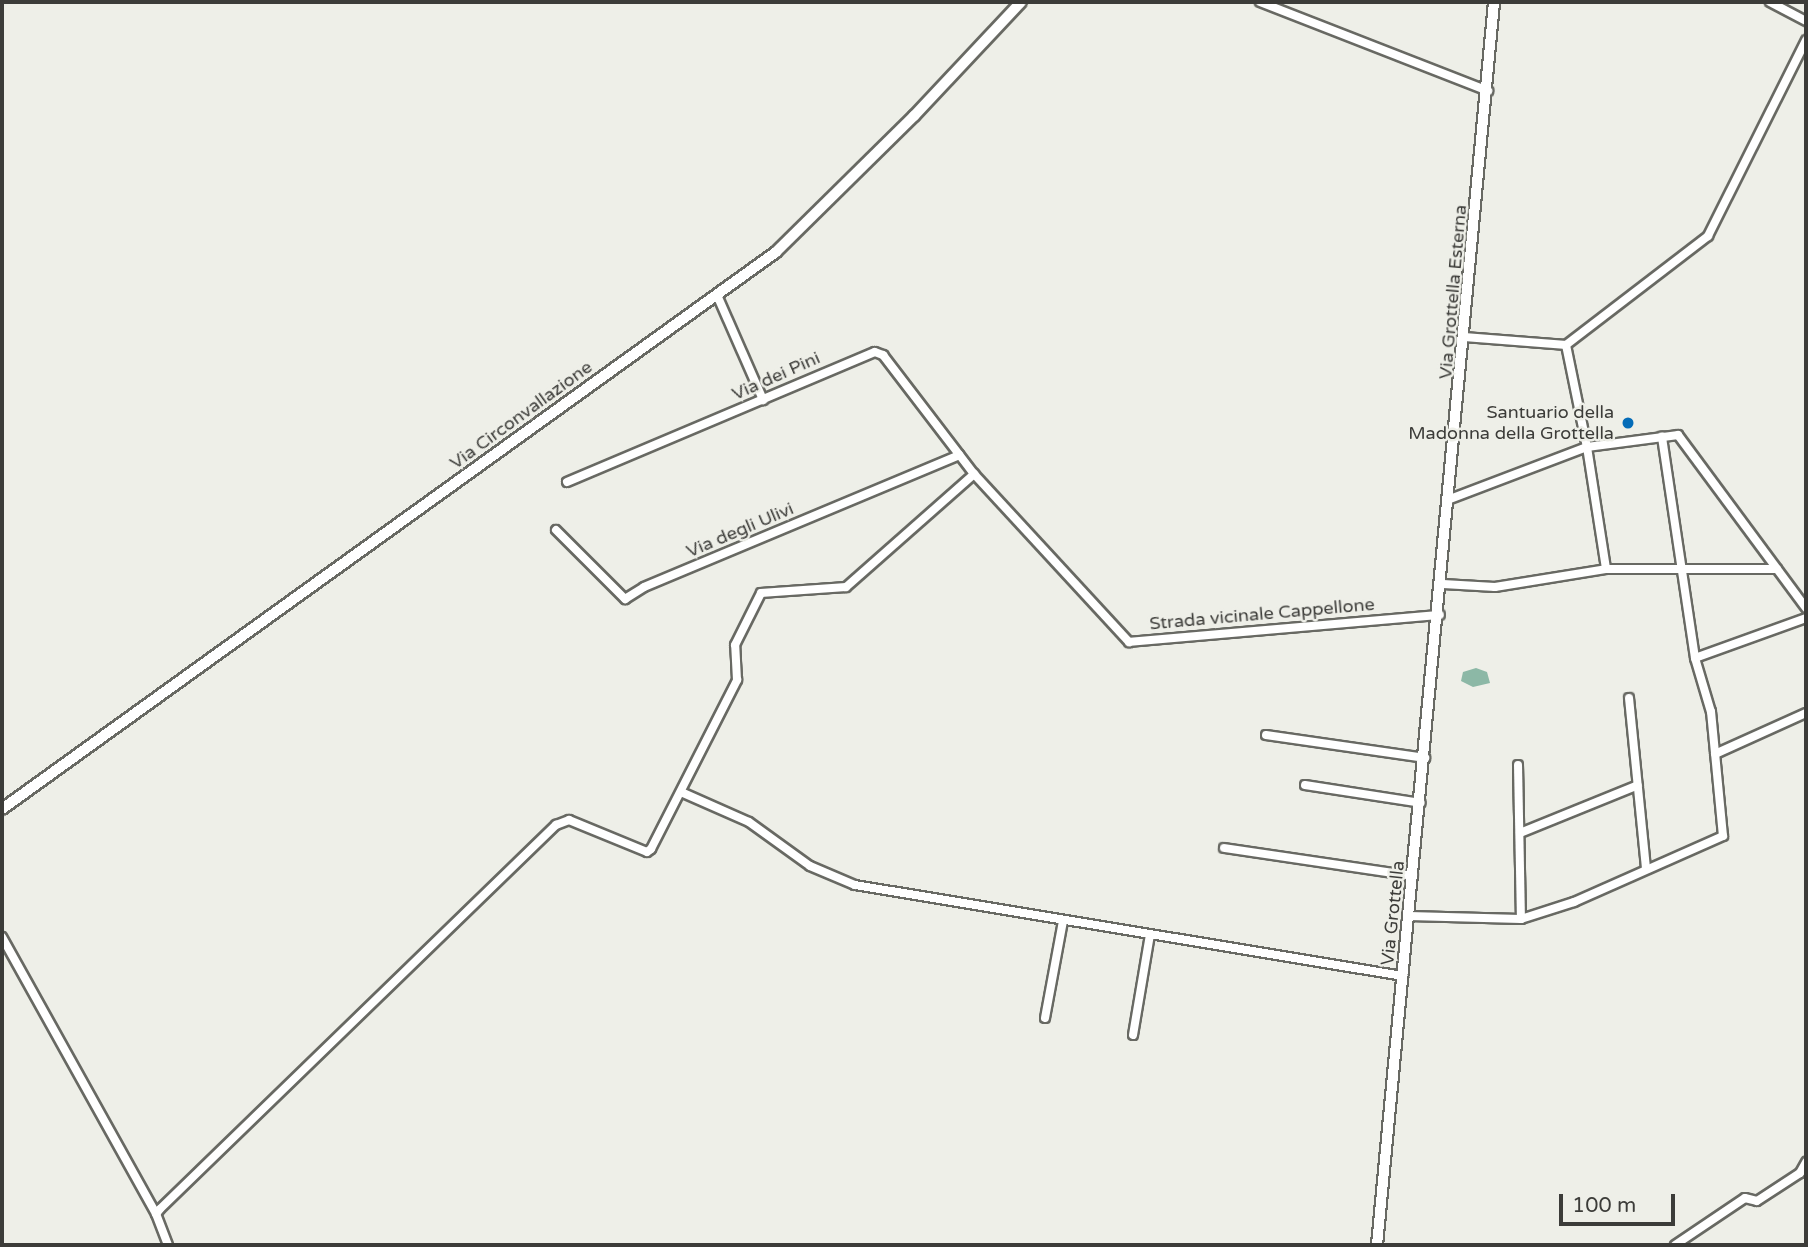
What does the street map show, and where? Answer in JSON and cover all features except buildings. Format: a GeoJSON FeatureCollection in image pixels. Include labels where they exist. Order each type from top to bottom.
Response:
{"type":"FeatureCollection","features":[{"type":"Feature","properties":{"kind":"main road","name":"Via Circonvallazione"},"geometry":{"type":"LineString","coordinates":[[2,809],[776,252],[833,197],[1021,2]]}},
{"type":"Feature","properties":{"kind":"street"},"geometry":{"type":"LineString","coordinates":[[1260,2],[1488,91]]}},
{"type":"Feature","properties":{"kind":"street","name":"Via Grottella Esterna"},"geometry":{"type":"LineString","coordinates":[[1443,584],[1494,2]]}},
{"type":"Feature","properties":{"kind":"street"},"geometry":{"type":"LineString","coordinates":[[1770,2],[1806,21]]}},
{"type":"Feature","properties":{"kind":"street"},"geometry":{"type":"LineString","coordinates":[[1465,337],[1566,345],[1708,236],[1806,40]]}},
{"type":"Feature","properties":{"kind":"street"},"geometry":{"type":"LineString","coordinates":[[717,296],[763,400]]}},
{"type":"Feature","properties":{"kind":"street"},"geometry":{"type":"LineString","coordinates":[[1566,345],[1587,447],[1606,569]]}},
{"type":"Feature","properties":{"kind":"street","name":"Via dei Pini"},"geometry":{"type":"LineString","coordinates":[[567,482],[875,352],[883,355],[959,455]]}},
{"type":"Feature","properties":{"kind":"street"},"geometry":{"type":"LineString","coordinates":[[1450,499],[1587,447],[1678,435],[1806,608]]}},
{"type":"Feature","properties":{"kind":"street"},"geometry":{"type":"LineString","coordinates":[[1409,916],[1521,919],[1574,902],[1646,867],[1723,836],[1711,712],[1695,658],[1662,436]]}},
{"type":"Feature","properties":{"kind":"street","name":"Strada vicinale Cappellone"},"geometry":{"type":"LineString","coordinates":[[959,455],[1129,642],[1440,615]]}},
{"type":"Feature","properties":{"kind":"street","name":"Via degli Ulivi"},"geometry":{"type":"LineString","coordinates":[[556,530],[620,597],[628,599],[645,587],[959,455]]}},
{"type":"Feature","properties":{"kind":"street"},"geometry":{"type":"LineString","coordinates":[[156,1214],[555,825],[569,820],[647,852],[681,792],[737,680],[735,645],[761,593],[846,587],[974,474]]}},
{"type":"Feature","properties":{"kind":"street"},"geometry":{"type":"LineString","coordinates":[[1443,584],[1495,587],[1606,569],[1777,569]]}},
{"type":"Feature","properties":{"kind":"street","name":"Via Grottella"},"geometry":{"type":"LineString","coordinates":[[1377,1245],[1443,584]]}},
{"type":"Feature","properties":{"kind":"street"},"geometry":{"type":"LineString","coordinates":[[1695,658],[1806,618]]}},
{"type":"Feature","properties":{"kind":"street"},"geometry":{"type":"LineString","coordinates":[[1629,698],[1646,867]]}},
{"type":"Feature","properties":{"kind":"street"},"geometry":{"type":"LineString","coordinates":[[1715,754],[1806,713]]}},
{"type":"Feature","properties":{"kind":"street"},"geometry":{"type":"LineString","coordinates":[[1266,734],[1425,758]]}},
{"type":"Feature","properties":{"kind":"street"},"geometry":{"type":"LineString","coordinates":[[1518,765],[1521,919]]}},
{"type":"Feature","properties":{"kind":"street"},"geometry":{"type":"LineString","coordinates":[[1305,785],[1421,803]]}},
{"type":"Feature","properties":{"kind":"street"},"geometry":{"type":"LineString","coordinates":[[1520,833],[1638,785]]}},
{"type":"Feature","properties":{"kind":"street"},"geometry":{"type":"LineString","coordinates":[[681,792],[749,822],[810,866],[855,885],[1403,976]]}},
{"type":"Feature","properties":{"kind":"street"},"geometry":{"type":"LineString","coordinates":[[1224,848],[1413,876]]}},
{"type":"Feature","properties":{"kind":"street"},"geometry":{"type":"LineString","coordinates":[[1045,1017],[1063,921]]}},
{"type":"Feature","properties":{"kind":"street"},"geometry":{"type":"LineString","coordinates":[[1133,1035],[1150,935]]}},
{"type":"Feature","properties":{"kind":"street"},"geometry":{"type":"LineString","coordinates":[[2,937],[156,1214],[168,1245]]}},
{"type":"Feature","properties":{"kind":"street"},"geometry":{"type":"LineString","coordinates":[[1675,1245],[1745,1198],[1757,1201],[1800,1173],[1806,1162]]}},
{"type":"Feature","properties":{"kind":"shaded area"},"geometry":{"type":"Polygon","coordinates":[[[1476,668],[1487,672],[1490,683],[1473,687],[1461,681],[1463,672],[1476,668]]]}},
{"type":"Feature","properties":{"kind":"place","name":"Santuario della Madonna della Grottella"},"geometry":{"type":"Point","coordinates":[1628,423]}}]}
